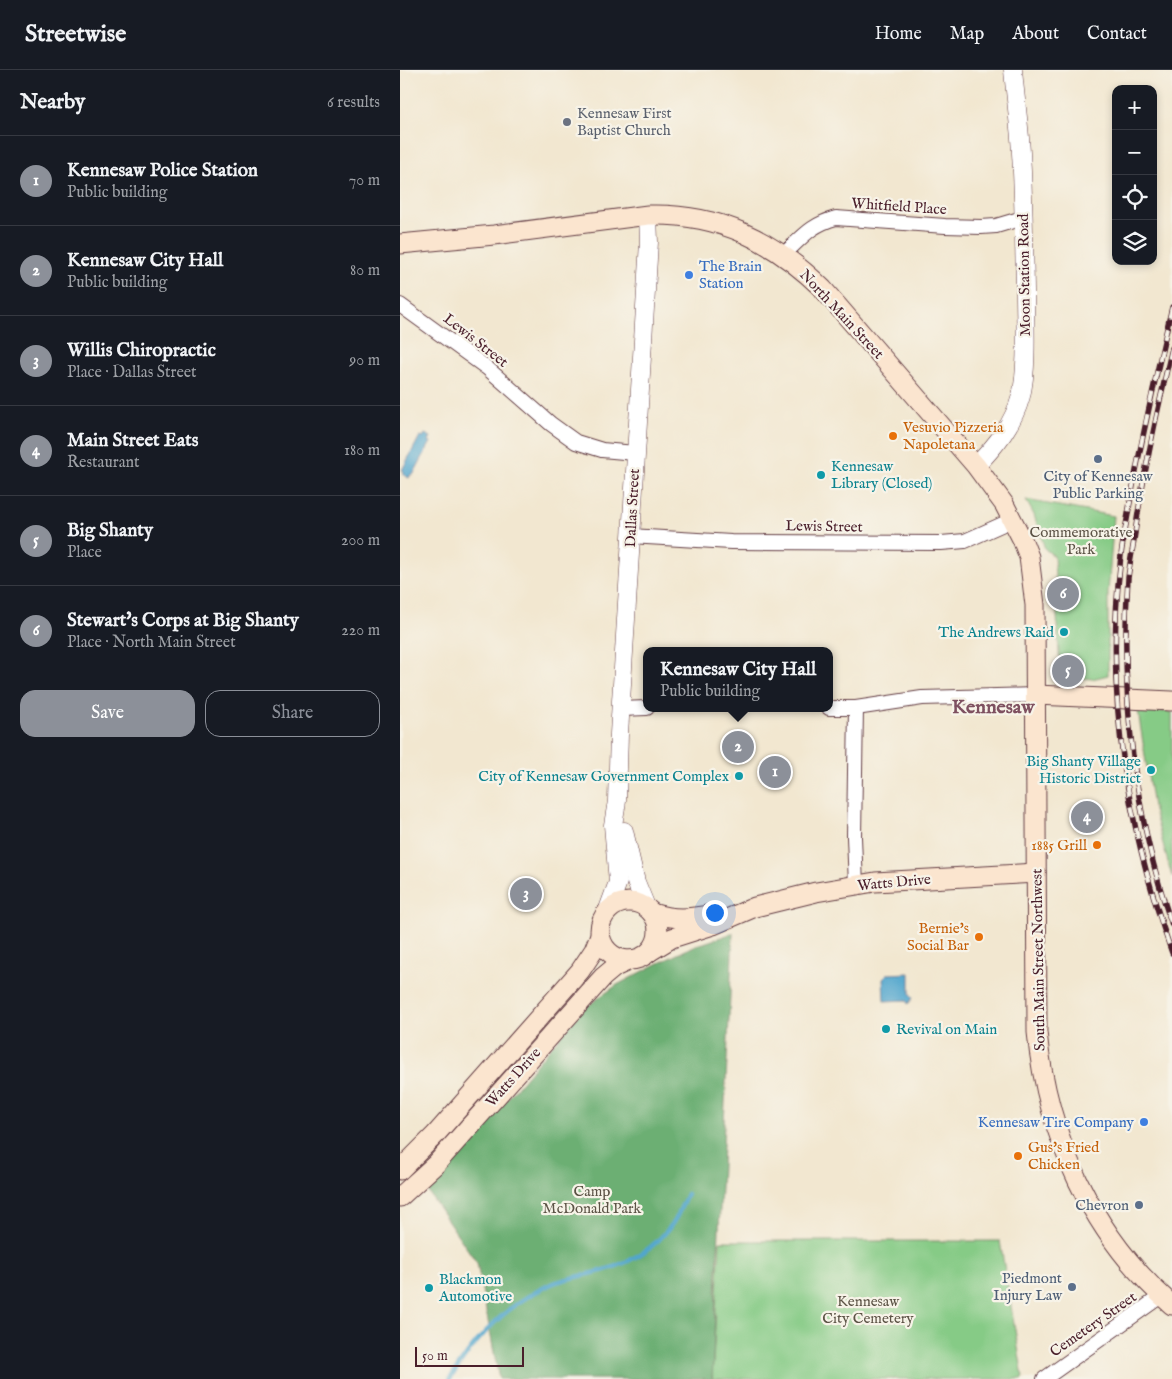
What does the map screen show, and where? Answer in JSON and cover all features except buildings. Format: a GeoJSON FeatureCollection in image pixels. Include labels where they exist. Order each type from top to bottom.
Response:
{"type":"FeatureCollection","features":[{"type":"Feature","properties":{"kind":"main road","name":"North Main Street"},"geometry":{"type":"LineString","coordinates":[[400,244],[494,235],[648,215],[672,214],[724,224],[741,231],[784,255],[806,272],[823,289],[976,466],[1004,504],[1029,557],[1035,605],[1036,695]]}},
{"type":"Feature","properties":{"kind":"main road"},"geometry":{"type":"LineString","coordinates":[[1036,695],[1172,701]]}},
{"type":"Feature","properties":{"kind":"main road","name":"South Main Street Northwest"},"geometry":{"type":"LineString","coordinates":[[1036,695],[1037,1032],[1044,1084],[1052,1115],[1073,1173],[1100,1221],[1120,1250],[1167,1300]]}},
{"type":"Feature","properties":{"kind":"main road","name":"Watts Drive"},"geometry":{"type":"LineString","coordinates":[[649,911],[683,919],[755,907],[816,892],[856,885],[928,878],[1036,874]]}},
{"type":"Feature","properties":{"kind":"main road"},"geometry":{"type":"LineString","coordinates":[[630,902],[639,904],[649,911],[658,929],[657,937],[649,952],[637,959],[630,960],[621,959],[607,950],[600,935],[602,919],[607,912],[622,903],[630,902]]}},
{"type":"Feature","properties":{"kind":"main road","name":"Watts Drive"},"geometry":{"type":"LineString","coordinates":[[649,952],[672,938],[713,925],[755,907]]}},
{"type":"Feature","properties":{"kind":"main road","name":"Watts Drive"},"geometry":{"type":"LineString","coordinates":[[400,1170],[435,1136],[580,971],[594,950],[600,935]]}},
{"type":"Feature","properties":{"kind":"main road","name":"Watts Drive"},"geometry":{"type":"LineString","coordinates":[[400,1197],[436,1164],[603,977],[615,967],[630,960]]}},
{"type":"Feature","properties":{"kind":"street","name":"Moon Station Road"},"geometry":{"type":"LineString","coordinates":[[976,466],[996,445],[1009,426],[1021,395],[1024,369],[1023,218],[1020,139],[1013,70]]}},
{"type":"Feature","properties":{"kind":"street","name":"Dallas Street"},"geometry":{"type":"LineString","coordinates":[[607,912],[618,882],[614,825],[617,801],[630,536],[649,242],[648,215]]}},
{"type":"Feature","properties":{"kind":"street","name":"Whitfield Place"},"geometry":{"type":"LineString","coordinates":[[784,255],[806,232],[822,222],[836,218],[981,227],[996,226],[1023,218]]}},
{"type":"Feature","properties":{"kind":"street","name":"Lewis Street"},"geometry":{"type":"LineString","coordinates":[[400,305],[487,368],[551,424],[576,442],[602,450],[635,453]]}},
{"type":"Feature","properties":{"kind":"street","name":"Lewis Street"},"geometry":{"type":"LineString","coordinates":[[630,536],[731,542],[941,543],[965,541],[1012,520]]}},
{"type":"Feature","properties":{"kind":"street"},"geometry":{"type":"LineString","coordinates":[[833,708],[856,708],[922,698],[1036,695]]}},
{"type":"Feature","properties":{"kind":"street"},"geometry":{"type":"LineString","coordinates":[[621,710],[643,708]]}},
{"type":"Feature","properties":{"kind":"street"},"geometry":{"type":"LineString","coordinates":[[856,708],[854,837],[856,885]]}},
{"type":"Feature","properties":{"kind":"street","name":"Dallas Street"},"geometry":{"type":"LineString","coordinates":[[617,801],[632,868],[649,911]]}},
{"type":"Feature","properties":{"kind":"street","name":"Cemetery Street"},"geometry":{"type":"LineString","coordinates":[[1044,1379],[1167,1300]]}},
{"type":"Feature","properties":{"kind":"green space","name":"Commemorative Park"},"geometry":{"type":"Polygon","coordinates":[[[1026,500],[1114,516],[1108,592],[1108,675],[1092,679],[1071,677],[1064,671],[1059,655],[1054,556],[1045,549],[1034,515],[1026,500]]]}},
{"type":"Feature","properties":{"kind":"green space"},"geometry":{"type":"Polygon","coordinates":[[[1138,711],[1172,712],[1172,877],[1153,807],[1138,711]]]}},
{"type":"Feature","properties":{"kind":"green space","name":"Camp McDonald Park"},"geometry":{"type":"Polygon","coordinates":[[[733,933],[712,1379],[499,1379],[477,1263],[426,1189],[507,1099],[583,1009],[617,985],[655,965],[692,947],[733,933]]]}},
{"type":"Feature","properties":{"kind":"green space","name":"Kennesaw City Cemetery"},"geometry":{"type":"Polygon","coordinates":[[[720,1241],[1000,1241],[1023,1377],[1022,1379],[712,1379],[720,1241]]]}},
{"type":"Feature","properties":{"kind":"water"},"geometry":{"type":"Polygon","coordinates":[[[425,434],[431,437],[429,441],[431,442],[413,475],[411,474],[409,478],[402,474],[404,471],[402,470],[420,436],[423,437],[425,434]]]}},
{"type":"Feature","properties":{"kind":"water"},"geometry":{"type":"Polygon","coordinates":[[[910,973],[910,995],[913,998],[908,1004],[906,1000],[884,1001],[883,978],[887,974],[910,973]]]}},
{"type":"Feature","properties":{"kind":"waterway"},"geometry":{"type":"LineString","coordinates":[[450,1379],[491,1326],[530,1295],[550,1284],[598,1272],[623,1263],[657,1242],[674,1221],[687,1194]]}},
{"type":"Feature","properties":{"kind":"railway"},"geometry":{"type":"LineString","coordinates":[[1172,307],[1143,436],[1122,547],[1116,615],[1118,714],[1132,811],[1143,859],[1172,953]]}},
{"type":"Feature","properties":{"kind":"railway"},"geometry":{"type":"LineString","coordinates":[[1172,348],[1152,437],[1140,504],[1128,578],[1126,621],[1128,710],[1139,798],[1159,884],[1172,925]]}},
{"type":"Feature","properties":{"kind":"place","name":"Kennesaw First Baptist Church"},"geometry":{"type":"Point","coordinates":[567,122]}},
{"type":"Feature","properties":{"kind":"place","name":"The Brain Station"},"geometry":{"type":"Point","coordinates":[689,275]}},
{"type":"Feature","properties":{"kind":"place","name":"Vesuvio Pizzeria Napoletana"},"geometry":{"type":"Point","coordinates":[893,436]}},
{"type":"Feature","properties":{"kind":"place","name":"City of Kennesaw Public Parking"},"geometry":{"type":"Point","coordinates":[1098,459]}},
{"type":"Feature","properties":{"kind":"place","name":"Kennesaw Library (Closed)"},"geometry":{"type":"Point","coordinates":[821,475]}},
{"type":"Feature","properties":{"kind":"place","name":"Stewart's Corps at Big Shanty"},"geometry":{"type":"Point","coordinates":[1063,594]}},
{"type":"Feature","properties":{"kind":"place","name":"The Andrews Raid"},"geometry":{"type":"Point","coordinates":[1064,632]}},
{"type":"Feature","properties":{"kind":"place","name":"Big Shanty"},"geometry":{"type":"Point","coordinates":[1068,671]}},
{"type":"Feature","properties":{"kind":"place","name":"Kennesaw City Hall"},"geometry":{"type":"Point","coordinates":[738,747]}},
{"type":"Feature","properties":{"kind":"place","name":"Big Shanty Village Historic District"},"geometry":{"type":"Point","coordinates":[1151,770]}},
{"type":"Feature","properties":{"kind":"place","name":"Kennesaw Police Station"},"geometry":{"type":"Point","coordinates":[775,772]}},
{"type":"Feature","properties":{"kind":"place","name":"City of Kennesaw Government Complex"},"geometry":{"type":"Point","coordinates":[739,776]}},
{"type":"Feature","properties":{"kind":"place","name":"Main Street Eats"},"geometry":{"type":"Point","coordinates":[1087,817]}},
{"type":"Feature","properties":{"kind":"place","name":"1885 Grill"},"geometry":{"type":"Point","coordinates":[1097,845]}},
{"type":"Feature","properties":{"kind":"place","name":"Willis Chiropractic"},"geometry":{"type":"Point","coordinates":[526,894]}},
{"type":"Feature","properties":{"kind":"place","name":"Bernie's Social Bar"},"geometry":{"type":"Point","coordinates":[979,937]}},
{"type":"Feature","properties":{"kind":"place","name":"Revival on Main"},"geometry":{"type":"Point","coordinates":[886,1029]}},
{"type":"Feature","properties":{"kind":"place","name":"Kennesaw Tire Company"},"geometry":{"type":"Point","coordinates":[1144,1122]}},
{"type":"Feature","properties":{"kind":"place","name":"Gus's Fried Chicken"},"geometry":{"type":"Point","coordinates":[1018,1156]}},
{"type":"Feature","properties":{"kind":"place","name":"Chevron"},"geometry":{"type":"Point","coordinates":[1139,1205]}},
{"type":"Feature","properties":{"kind":"place","name":"Piedmont Injury Law"},"geometry":{"type":"Point","coordinates":[1072,1287]}},
{"type":"Feature","properties":{"kind":"place","name":"Blackmon Automotive"},"geometry":{"type":"Point","coordinates":[429,1288]}},
{"type":"Feature","properties":{"kind":"district","name":"Kennesaw"},"geometry":{"type":"Point","coordinates":[993,706]}}]}
